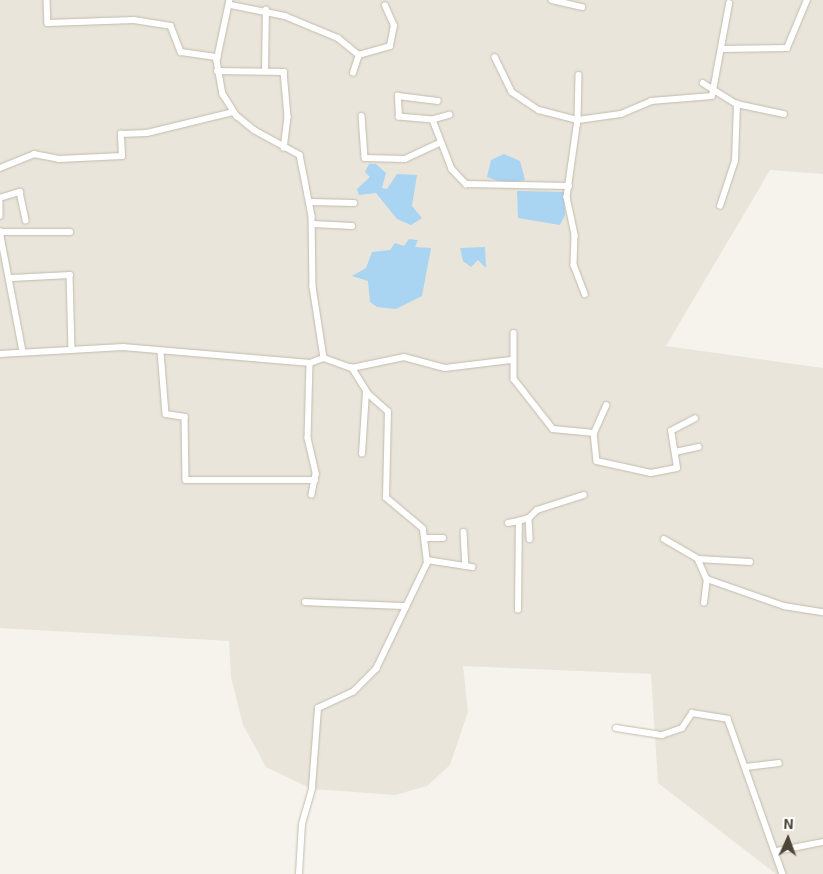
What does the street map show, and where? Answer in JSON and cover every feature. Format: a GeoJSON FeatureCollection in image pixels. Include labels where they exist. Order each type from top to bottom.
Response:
{"type":"FeatureCollection","features":[{"type":"Feature","properties":{"kind":"street"},"geometry":{"type":"LineString","coordinates":[[47,0],[48,23],[134,20],[171,26],[181,52],[218,57]]}},
{"type":"Feature","properties":{"kind":"street"},"geometry":{"type":"LineString","coordinates":[[552,0],[582,8]]}},
{"type":"Feature","properties":{"kind":"street"},"geometry":{"type":"LineString","coordinates":[[723,49],[787,48],[807,0]]}},
{"type":"Feature","properties":{"kind":"street"},"geometry":{"type":"LineString","coordinates":[[324,358],[314,287],[313,224],[300,155],[284,148],[233,112],[223,94],[217,71],[220,32],[230,3],[266,10],[338,38],[359,55]]}},
{"type":"Feature","properties":{"kind":"street"},"geometry":{"type":"LineString","coordinates":[[495,57],[512,92],[539,110],[578,120],[621,114],[651,101],[712,96],[716,88],[729,4]]}},
{"type":"Feature","properties":{"kind":"street"},"geometry":{"type":"LineString","coordinates":[[359,55],[390,46],[394,26],[385,6]]}},
{"type":"Feature","properties":{"kind":"street"},"geometry":{"type":"LineString","coordinates":[[265,71],[266,10]]}},
{"type":"Feature","properties":{"kind":"street"},"geometry":{"type":"LineString","coordinates":[[353,73],[359,55]]}},
{"type":"Feature","properties":{"kind":"street"},"geometry":{"type":"LineString","coordinates":[[217,71],[284,72],[288,117],[284,148]]}},
{"type":"Feature","properties":{"kind":"street"},"geometry":{"type":"LineString","coordinates":[[579,75],[578,120],[569,186],[574,265],[585,294]]}},
{"type":"Feature","properties":{"kind":"street"},"geometry":{"type":"LineString","coordinates":[[703,83],[716,88],[737,104],[784,114]]}},
{"type":"Feature","properties":{"kind":"street"},"geometry":{"type":"LineString","coordinates":[[438,101],[398,96],[399,118],[433,120],[450,115]]}},
{"type":"Feature","properties":{"kind":"street"},"geometry":{"type":"LineString","coordinates":[[720,206],[725,202],[735,161],[737,104]]}},
{"type":"Feature","properties":{"kind":"street"},"geometry":{"type":"LineString","coordinates":[[0,168],[34,154],[59,160],[122,156],[121,134],[148,133],[233,112]]}},
{"type":"Feature","properties":{"kind":"street"},"geometry":{"type":"LineString","coordinates":[[362,116],[365,158],[405,159],[440,143]]}},
{"type":"Feature","properties":{"kind":"street"},"geometry":{"type":"LineString","coordinates":[[433,120],[440,143],[452,169],[466,184],[569,186]]}},
{"type":"Feature","properties":{"kind":"street"},"geometry":{"type":"LineString","coordinates":[[0,198],[20,192],[26,220]]}},
{"type":"Feature","properties":{"kind":"street"},"geometry":{"type":"LineString","coordinates":[[0,202],[0,216]]}},
{"type":"Feature","properties":{"kind":"street"},"geometry":{"type":"LineString","coordinates":[[310,202],[354,203]]}},
{"type":"Feature","properties":{"kind":"street"},"geometry":{"type":"LineString","coordinates":[[313,224],[352,226]]}},
{"type":"Feature","properties":{"kind":"street"},"geometry":{"type":"LineString","coordinates":[[23,352],[12,278],[0,232],[70,232]]}},
{"type":"Feature","properties":{"kind":"street"},"geometry":{"type":"LineString","coordinates":[[12,278],[70,275],[72,350]]}},
{"type":"Feature","properties":{"kind":"street"},"geometry":{"type":"LineString","coordinates":[[514,333],[511,360],[514,379],[553,429],[594,433]]}},
{"type":"Feature","properties":{"kind":"street"},"geometry":{"type":"LineString","coordinates":[[0,354],[123,347],[161,352],[310,363],[324,358],[352,368],[404,357],[445,368],[500,358],[511,360]]}},
{"type":"Feature","properties":{"kind":"street"},"geometry":{"type":"LineString","coordinates":[[161,352],[166,414],[184,417],[186,480],[315,480]]}},
{"type":"Feature","properties":{"kind":"street"},"geometry":{"type":"LineString","coordinates":[[310,363],[308,438],[315,480],[312,495]]}},
{"type":"Feature","properties":{"kind":"street"},"geometry":{"type":"LineString","coordinates":[[299,874],[302,824],[312,788],[318,708],[352,692],[368,678],[388,650],[427,560],[425,538],[408,514],[386,498],[388,412],[366,392],[352,368]]}},
{"type":"Feature","properties":{"kind":"street"},"geometry":{"type":"LineString","coordinates":[[362,454],[366,392]]}},
{"type":"Feature","properties":{"kind":"street"},"geometry":{"type":"LineString","coordinates":[[606,406],[594,433],[597,461],[651,473],[677,468],[671,431],[695,418]]}},
{"type":"Feature","properties":{"kind":"street"},"geometry":{"type":"LineString","coordinates":[[675,452],[698,448]]}},
{"type":"Feature","properties":{"kind":"street"},"geometry":{"type":"LineString","coordinates":[[508,523],[529,518],[537,510],[584,495]]}},
{"type":"Feature","properties":{"kind":"street"},"geometry":{"type":"LineString","coordinates":[[529,518],[530,539]]}},
{"type":"Feature","properties":{"kind":"street"},"geometry":{"type":"LineString","coordinates":[[518,610],[519,520]]}},
{"type":"Feature","properties":{"kind":"street"},"geometry":{"type":"LineString","coordinates":[[427,560],[469,567],[464,532]]}},
{"type":"Feature","properties":{"kind":"street"},"geometry":{"type":"LineString","coordinates":[[425,538],[443,538]]}},
{"type":"Feature","properties":{"kind":"street"},"geometry":{"type":"LineString","coordinates":[[664,539],[698,559],[750,562]]}},
{"type":"Feature","properties":{"kind":"street"},"geometry":{"type":"LineString","coordinates":[[698,559],[707,579],[704,603]]}},
{"type":"Feature","properties":{"kind":"street"},"geometry":{"type":"LineString","coordinates":[[707,579],[784,606],[823,612]]}},
{"type":"Feature","properties":{"kind":"street"},"geometry":{"type":"LineString","coordinates":[[305,602],[406,606]]}},
{"type":"Feature","properties":{"kind":"street"},"geometry":{"type":"LineString","coordinates":[[616,728],[662,735],[682,728],[692,713],[724,716],[732,724],[777,851],[783,874]]}},
{"type":"Feature","properties":{"kind":"street"},"geometry":{"type":"LineString","coordinates":[[746,767],[779,763]]}},
{"type":"Feature","properties":{"kind":"street"},"geometry":{"type":"LineString","coordinates":[[777,851],[823,842]]}},
{"type":"Feature","properties":{"kind":"shaded area"},"geometry":{"type":"Polygon","coordinates":[[[0,0],[823,0],[823,174],[770,170],[666,346],[823,368],[823,874],[776,874],[658,783],[651,674],[463,666],[468,712],[450,765],[427,786],[395,795],[312,789],[266,767],[243,725],[231,677],[229,641],[0,628],[0,0]]]}},
{"type":"Feature","properties":{"kind":"water"},"geometry":{"type":"Polygon","coordinates":[[[504,154],[520,161],[525,180],[506,184],[487,177],[491,160],[504,154]]]}},
{"type":"Feature","properties":{"kind":"water"},"geometry":{"type":"Polygon","coordinates":[[[369,164],[376,164],[386,173],[382,188],[387,189],[397,174],[417,175],[412,206],[422,218],[411,225],[397,219],[376,193],[359,195],[357,189],[370,177],[365,172],[369,164]]]}},
{"type":"Feature","properties":{"kind":"water"},"geometry":{"type":"Polygon","coordinates":[[[517,191],[564,192],[565,215],[560,225],[518,218],[517,191]]]}},
{"type":"Feature","properties":{"kind":"water"},"geometry":{"type":"Polygon","coordinates":[[[409,239],[418,240],[415,247],[431,248],[422,296],[396,309],[377,307],[370,302],[368,281],[352,276],[366,268],[372,252],[390,250],[395,243],[404,246],[409,239]]]}},
{"type":"Feature","properties":{"kind":"water"},"geometry":{"type":"Polygon","coordinates":[[[485,247],[486,268],[478,260],[471,267],[463,261],[460,248],[485,247]]]}}]}
